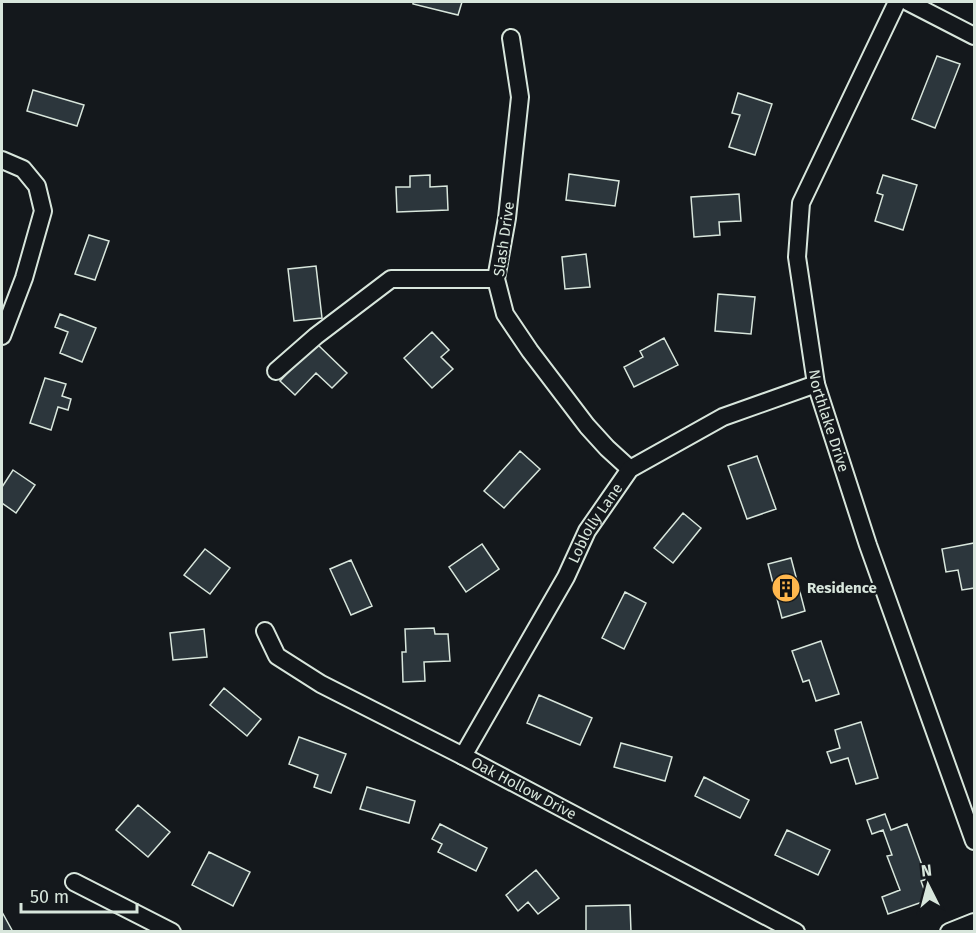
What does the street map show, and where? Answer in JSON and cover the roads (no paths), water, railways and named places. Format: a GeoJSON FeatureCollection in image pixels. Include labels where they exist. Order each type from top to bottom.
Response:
{"type":"FeatureCollection","features":[{"type":"Feature","properties":{"kind":"street","name":"Northlake Drive"},"geometry":{"type":"LineString","coordinates":[[897,2],[801,203],[797,257],[816,384],[868,545],[975,841]]}},
{"type":"Feature","properties":{"kind":"street"},"geometry":{"type":"LineString","coordinates":[[908,2],[975,36]]}},
{"type":"Feature","properties":{"kind":"street","name":"Slash Drive"},"geometry":{"type":"LineString","coordinates":[[511,38],[520,97],[507,218],[496,279],[505,314],[587,426],[630,469]]}},
{"type":"Feature","properties":{"kind":"street"},"geometry":{"type":"LineString","coordinates":[[2,160],[23,170],[37,186],[43,211],[24,278],[2,336]]}},
{"type":"Feature","properties":{"kind":"street"},"geometry":{"type":"LineString","coordinates":[[276,371],[316,336],[391,279],[496,279]]}},
{"type":"Feature","properties":{"kind":"street","name":"Loblolly Lane"},"geometry":{"type":"LineString","coordinates":[[463,756],[566,577],[587,531],[630,469],[723,417],[816,384]]}},
{"type":"Feature","properties":{"kind":"street","name":"Oak Hollow Drive"},"geometry":{"type":"LineString","coordinates":[[265,631],[277,656],[321,684],[463,756],[796,932]]}},
{"type":"Feature","properties":{"kind":"street"},"geometry":{"type":"LineString","coordinates":[[74,882],[172,932]]}},
{"type":"Feature","properties":{"kind":"street"},"geometry":{"type":"LineString","coordinates":[[949,932],[975,922]]}},
{"type":"Feature","properties":{"kind":"place","name":"Residence"},"geometry":{"type":"Point","coordinates":[786,588]}}]}
